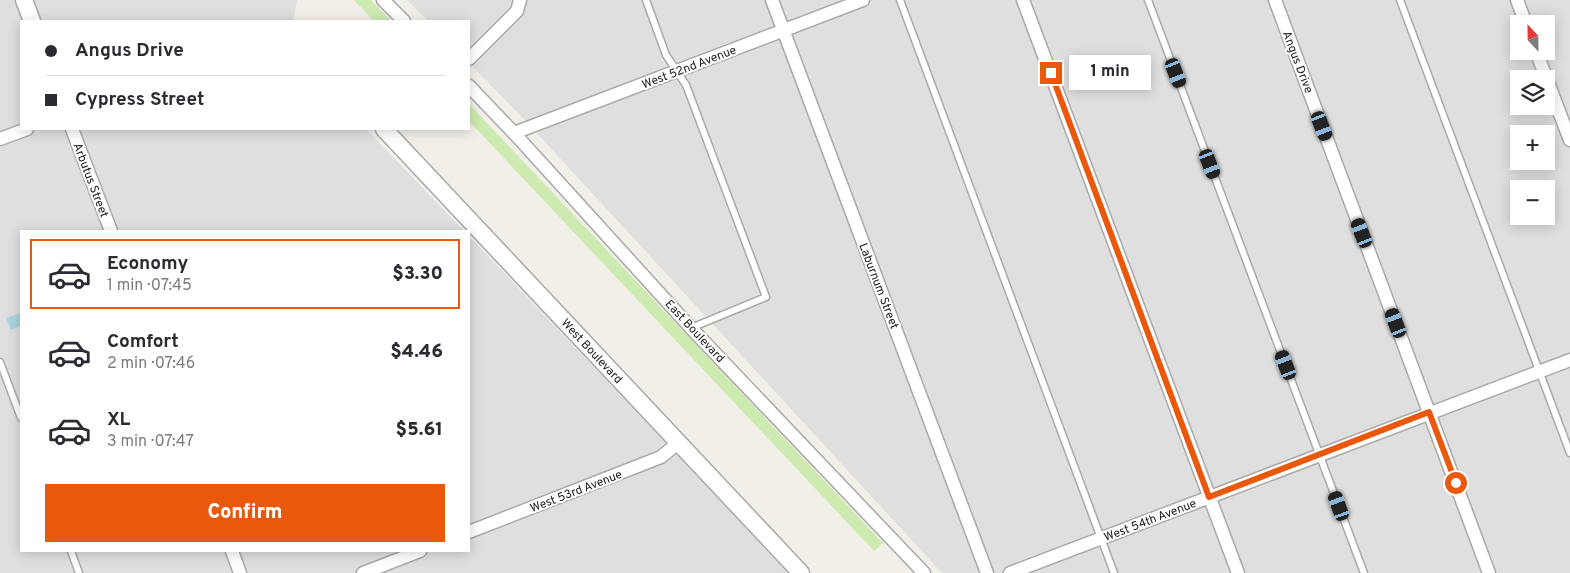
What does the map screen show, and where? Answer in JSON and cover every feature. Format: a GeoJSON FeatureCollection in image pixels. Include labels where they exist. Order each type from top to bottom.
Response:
{"type":"FeatureCollection","features":[{"type":"Feature","properties":{"kind":"street"},"geometry":{"type":"LineString","coordinates":[[24,0],[32,20]]}},
{"type":"Feature","properties":{"kind":"street"},"geometry":{"type":"LineString","coordinates":[[383,0],[403,20]]}},
{"type":"Feature","properties":{"kind":"street"},"geometry":{"type":"LineString","coordinates":[[470,58],[517,10],[520,0]]}},
{"type":"Feature","properties":{"kind":"street","name":"Laburnum Street"},"geometry":{"type":"LineString","coordinates":[[772,0],[987,573]]}},
{"type":"Feature","properties":{"kind":"street","name":"West 52nd Avenue"},"geometry":{"type":"LineString","coordinates":[[514,133],[863,0]]}},
{"type":"Feature","properties":{"kind":"street"},"geometry":{"type":"LineString","coordinates":[[1023,0],[1238,573]]}},
{"type":"Feature","properties":{"kind":"street","name":"Angus Drive"},"geometry":{"type":"LineString","coordinates":[[1275,0],[1489,573]]}},
{"type":"Feature","properties":{"kind":"street"},"geometry":{"type":"LineString","coordinates":[[1517,0],[1523,15]]}},
{"type":"Feature","properties":{"kind":"street"},"geometry":{"type":"LineString","coordinates":[[1539,60],[1570,140]]}},
{"type":"Feature","properties":{"kind":"street","name":"East Boulevard"},"geometry":{"type":"LineString","coordinates":[[470,87],[692,328],[924,573]]}},
{"type":"Feature","properties":{"kind":"street"},"geometry":{"type":"LineString","coordinates":[[0,139],[24,130]]}},
{"type":"Feature","properties":{"kind":"street","name":"Arbutus Street"},"geometry":{"type":"LineString","coordinates":[[72,130],[111,230]]}},
{"type":"Feature","properties":{"kind":"street","name":"West Boulevard"},"geometry":{"type":"LineString","coordinates":[[385,130],[802,573]]}},
{"type":"Feature","properties":{"kind":"street","name":"West 54th Avenue"},"geometry":{"type":"LineString","coordinates":[[1010,573],[1429,412],[1570,360]]}},
{"type":"Feature","properties":{"kind":"street","name":"West 53rd Avenue"},"geometry":{"type":"LineString","coordinates":[[470,532],[661,457],[678,443]]}},
{"type":"Feature","properties":{"kind":"street"},"geometry":{"type":"LineString","coordinates":[[232,552],[240,573]]}},
{"type":"Feature","properties":{"kind":"street"},"geometry":{"type":"LineString","coordinates":[[363,573],[393,568],[418,552]]}},
{"type":"Feature","properties":{"kind":"lane"},"geometry":{"type":"LineString","coordinates":[[646,0],[666,54],[686,85],[766,297],[692,328]]}},
{"type":"Feature","properties":{"kind":"lane"},"geometry":{"type":"LineString","coordinates":[[900,0],[1114,573]]}},
{"type":"Feature","properties":{"kind":"lane"},"geometry":{"type":"LineString","coordinates":[[1148,0],[1364,573]]}},
{"type":"Feature","properties":{"kind":"lane"},"geometry":{"type":"LineString","coordinates":[[1400,0],[1570,453]]}},
{"type":"Feature","properties":{"kind":"lane"},"geometry":{"type":"LineString","coordinates":[[0,362],[20,415]]}},
{"type":"Feature","properties":{"kind":"lane"},"geometry":{"type":"LineString","coordinates":[[71,552],[79,573]]}},
{"type":"Feature","properties":{"kind":"shaded area"},"geometry":{"type":"Polygon","coordinates":[[[0,0],[297,0],[293,20],[20,20],[20,130],[367,130],[463,230],[20,230],[20,552],[470,552],[470,237],[790,573],[0,573],[0,0]]]}},
{"type":"Feature","properties":{"kind":"shaded area"},"geometry":{"type":"Polygon","coordinates":[[[407,0],[1570,0],[1570,573],[942,573],[521,116],[470,64],[470,20],[427,20],[407,0]]]}},
{"type":"Feature","properties":{"kind":"green space"},"geometry":{"type":"Polygon","coordinates":[[[354,0],[371,0],[390,20],[373,20],[354,0]]]}},
{"type":"Feature","properties":{"kind":"green space"},"geometry":{"type":"Polygon","coordinates":[[[470,105],[883,543],[874,551],[470,122],[470,105]]]}},
{"type":"Feature","properties":{"kind":"water"},"geometry":{"type":"Polygon","coordinates":[[[20,313],[20,326],[11,330],[6,318],[20,313]]]}},
{"type":"Feature","properties":{"kind":"route"},"geometry":{"type":"LineString","coordinates":[[1051,73],[1209,497],[1429,412],[1456,483]]}}]}
